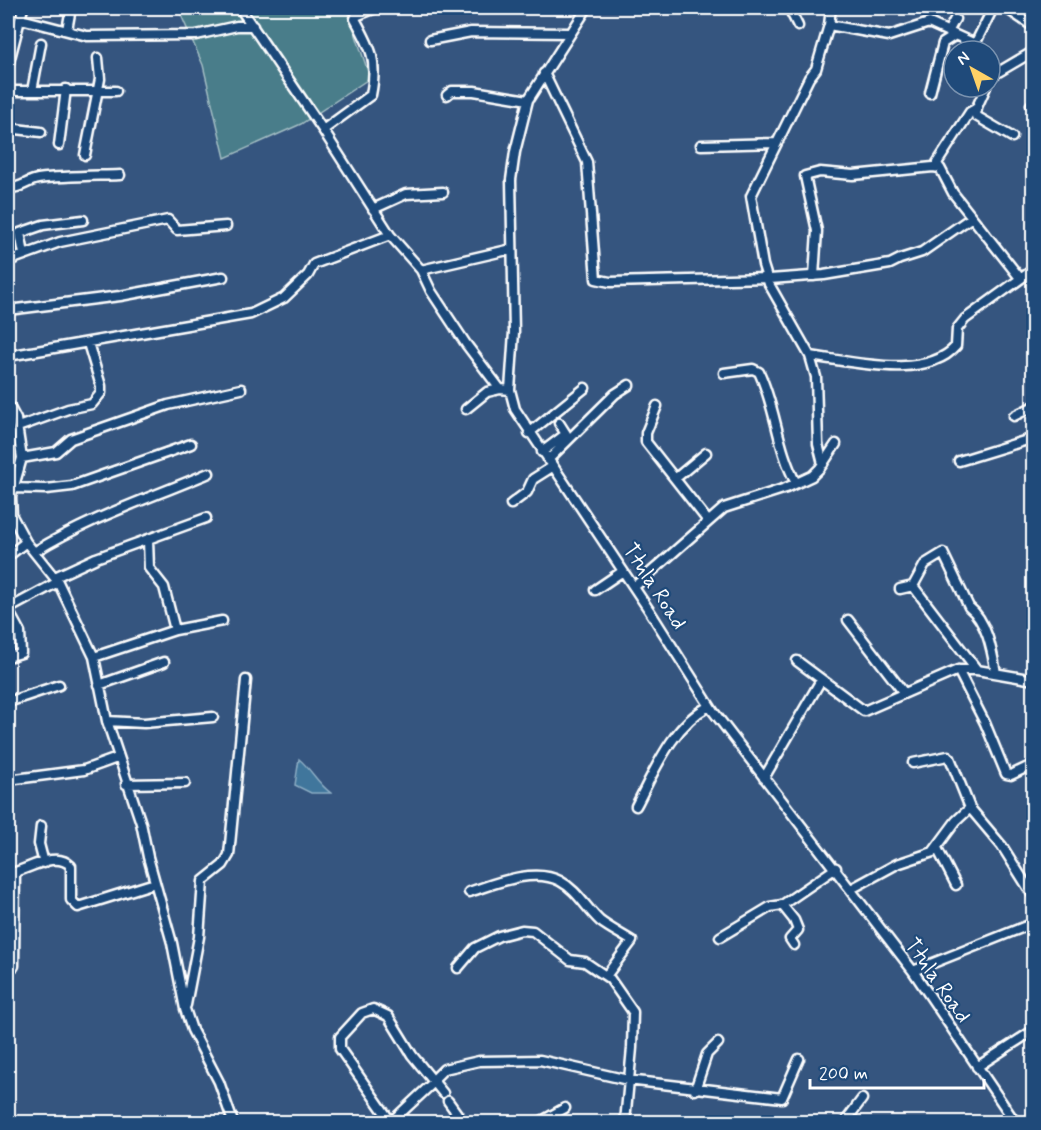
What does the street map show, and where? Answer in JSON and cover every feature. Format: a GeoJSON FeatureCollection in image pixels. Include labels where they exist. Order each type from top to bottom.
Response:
{"type":"FeatureCollection","features":[{"type":"Feature","properties":{"kind":"street"},"geometry":{"type":"LineString","coordinates":[[8,66],[23,8]]}},
{"type":"Feature","properties":{"kind":"street"},"geometry":{"type":"LineString","coordinates":[[67,30],[71,8]]}},
{"type":"Feature","properties":{"kind":"street"},"geometry":{"type":"LineString","coordinates":[[240,8],[323,130],[390,235],[421,270],[430,291],[466,344],[501,389]]}},
{"type":"Feature","properties":{"kind":"street"},"geometry":{"type":"LineString","coordinates":[[323,130],[371,95],[374,58],[370,43],[355,19],[356,16],[376,8]]}},
{"type":"Feature","properties":{"kind":"street","name":"Ttula Road"},"geometry":{"type":"LineString","coordinates":[[587,8],[528,100],[511,180],[514,332],[510,390],[515,409],[623,571],[709,706],[836,868],[913,971],[1015,1122]]}},
{"type":"Feature","properties":{"kind":"street"},"geometry":{"type":"LineString","coordinates":[[789,8],[798,26]]}},
{"type":"Feature","properties":{"kind":"street"},"geometry":{"type":"LineString","coordinates":[[823,464],[817,439],[816,376],[810,356],[769,284],[751,196],[808,78],[816,69],[829,25],[831,8]]}},
{"type":"Feature","properties":{"kind":"street"},"geometry":{"type":"LineString","coordinates":[[978,39],[993,8]]}},
{"type":"Feature","properties":{"kind":"street"},"geometry":{"type":"LineString","coordinates":[[1006,8],[1034,27]]}},
{"type":"Feature","properties":{"kind":"street"},"geometry":{"type":"LineString","coordinates":[[21,19],[87,36],[170,36],[253,26]]}},
{"type":"Feature","properties":{"kind":"street"},"geometry":{"type":"LineString","coordinates":[[930,93],[944,43],[951,34],[955,19]]}},
{"type":"Feature","properties":{"kind":"street"},"geometry":{"type":"LineString","coordinates":[[829,25],[889,36],[923,23],[963,39]]}},
{"type":"Feature","properties":{"kind":"street"},"geometry":{"type":"LineString","coordinates":[[430,40],[471,32],[570,33]]}},
{"type":"Feature","properties":{"kind":"street"},"geometry":{"type":"LineString","coordinates":[[32,91],[41,43]]}},
{"type":"Feature","properties":{"kind":"street"},"geometry":{"type":"LineString","coordinates":[[1002,69],[1034,51]]}},
{"type":"Feature","properties":{"kind":"street"},"geometry":{"type":"LineString","coordinates":[[85,155],[100,79],[98,58]]}},
{"type":"Feature","properties":{"kind":"street"},"geometry":{"type":"LineString","coordinates":[[544,73],[587,162],[596,279],[610,282],[813,276],[890,264],[900,258],[922,252],[972,217]]}},
{"type":"Feature","properties":{"kind":"street"},"geometry":{"type":"LineString","coordinates":[[59,145],[66,89]]}},
{"type":"Feature","properties":{"kind":"street"},"geometry":{"type":"LineString","coordinates":[[8,91],[66,89],[117,91]]}},
{"type":"Feature","properties":{"kind":"street"},"geometry":{"type":"LineString","coordinates":[[447,95],[452,91],[474,91],[528,100]]}},
{"type":"Feature","properties":{"kind":"street"},"geometry":{"type":"LineString","coordinates":[[981,99],[976,116],[981,121],[1001,129],[1012,138]]}},
{"type":"Feature","properties":{"kind":"street"},"geometry":{"type":"LineString","coordinates":[[977,108],[970,112],[937,163],[953,193],[1020,278]]}},
{"type":"Feature","properties":{"kind":"street"},"geometry":{"type":"LineString","coordinates":[[8,128],[41,132]]}},
{"type":"Feature","properties":{"kind":"street"},"geometry":{"type":"LineString","coordinates":[[701,145],[777,143]]}},
{"type":"Feature","properties":{"kind":"street"},"geometry":{"type":"LineString","coordinates":[[813,276],[818,231],[805,176],[820,172],[853,175],[939,167]]}},
{"type":"Feature","properties":{"kind":"street"},"geometry":{"type":"LineString","coordinates":[[8,188],[21,188],[30,180],[56,177],[120,176]]}},
{"type":"Feature","properties":{"kind":"street"},"geometry":{"type":"LineString","coordinates":[[373,209],[405,194],[443,192]]}},
{"type":"Feature","properties":{"kind":"street"},"geometry":{"type":"LineString","coordinates":[[24,254],[20,234],[43,225],[83,220]]}},
{"type":"Feature","properties":{"kind":"street"},"geometry":{"type":"LineString","coordinates":[[8,261],[60,242],[168,220],[177,230],[226,226]]}},
{"type":"Feature","properties":{"kind":"street"},"geometry":{"type":"LineString","coordinates":[[8,356],[88,343],[123,334],[251,314],[284,298],[308,275],[314,264],[390,235]]}},
{"type":"Feature","properties":{"kind":"street"},"geometry":{"type":"LineString","coordinates":[[421,270],[512,249]]}},
{"type":"Feature","properties":{"kind":"street"},"geometry":{"type":"LineString","coordinates":[[810,356],[903,367],[923,363],[954,349],[957,329],[965,319],[1034,268]]}},
{"type":"Feature","properties":{"kind":"street"},"geometry":{"type":"LineString","coordinates":[[8,310],[120,296],[223,277]]}},
{"type":"Feature","properties":{"kind":"street"},"geometry":{"type":"LineString","coordinates":[[18,427],[68,409],[92,404],[97,400],[101,393],[101,386],[88,343]]}},
{"type":"Feature","properties":{"kind":"street"},"geometry":{"type":"LineString","coordinates":[[724,373],[753,369],[759,372],[772,405],[789,471],[796,483]]}},
{"type":"Feature","properties":{"kind":"street"},"geometry":{"type":"LineString","coordinates":[[547,459],[615,394],[630,385]]}},
{"type":"Feature","properties":{"kind":"street"},"geometry":{"type":"LineString","coordinates":[[529,433],[585,388]]}},
{"type":"Feature","properties":{"kind":"street"},"geometry":{"type":"LineString","coordinates":[[22,458],[56,452],[71,439],[168,405],[241,389]]}},
{"type":"Feature","properties":{"kind":"street"},"geometry":{"type":"LineString","coordinates":[[466,409],[487,392],[510,390]]}},
{"type":"Feature","properties":{"kind":"street"},"geometry":{"type":"LineString","coordinates":[[8,404],[18,427],[22,458],[10,494],[12,516],[26,542],[57,579],[94,657],[106,721],[141,824],[172,944],[185,1009],[192,1030],[219,1082],[233,1122]]}},
{"type":"Feature","properties":{"kind":"street"},"geometry":{"type":"LineString","coordinates":[[657,406],[646,433],[646,442],[708,521]]}},
{"type":"Feature","properties":{"kind":"street"},"geometry":{"type":"LineString","coordinates":[[1014,416],[1034,406]]}},
{"type":"Feature","properties":{"kind":"street"},"geometry":{"type":"LineString","coordinates":[[511,504],[527,492],[533,479],[566,434],[559,423]]}},
{"type":"Feature","properties":{"kind":"street"},"geometry":{"type":"LineString","coordinates":[[959,461],[1034,438]]}},
{"type":"Feature","properties":{"kind":"street"},"geometry":{"type":"LineString","coordinates":[[10,494],[72,486],[191,444]]}},
{"type":"Feature","properties":{"kind":"street"},"geometry":{"type":"LineString","coordinates":[[633,587],[708,521],[733,503],[812,476],[836,444]]}},
{"type":"Feature","properties":{"kind":"street"},"geometry":{"type":"LineString","coordinates":[[676,478],[706,453]]}},
{"type":"Feature","properties":{"kind":"street"},"geometry":{"type":"LineString","coordinates":[[34,552],[69,531],[122,506],[208,473]]}},
{"type":"Feature","properties":{"kind":"street"},"geometry":{"type":"LineString","coordinates":[[8,657],[21,653],[22,636],[8,610],[96,558],[206,518]]}},
{"type":"Feature","properties":{"kind":"street"},"geometry":{"type":"LineString","coordinates":[[148,540],[149,568],[164,587],[175,630]]}},
{"type":"Feature","properties":{"kind":"street"},"geometry":{"type":"LineString","coordinates":[[8,556],[26,542]]}},
{"type":"Feature","properties":{"kind":"street"},"geometry":{"type":"LineString","coordinates":[[900,589],[913,586],[925,564],[943,553],[969,607],[975,610],[985,632],[996,673]]}},
{"type":"Feature","properties":{"kind":"street"},"geometry":{"type":"LineString","coordinates":[[595,590],[623,571]]}},
{"type":"Feature","properties":{"kind":"street"},"geometry":{"type":"LineString","coordinates":[[913,586],[977,670]]}},
{"type":"Feature","properties":{"kind":"street"},"geometry":{"type":"LineString","coordinates":[[848,620],[904,693]]}},
{"type":"Feature","properties":{"kind":"street"},"geometry":{"type":"LineString","coordinates":[[94,657],[175,630],[222,621]]}},
{"type":"Feature","properties":{"kind":"street"},"geometry":{"type":"LineString","coordinates":[[797,661],[864,711],[958,670],[977,670],[1034,680]]}},
{"type":"Feature","properties":{"kind":"street"},"geometry":{"type":"LineString","coordinates":[[99,685],[164,662]]}},
{"type":"Feature","properties":{"kind":"street"},"geometry":{"type":"LineString","coordinates":[[958,670],[985,723],[1006,774],[1011,775],[1034,764]]}},
{"type":"Feature","properties":{"kind":"street"},"geometry":{"type":"LineString","coordinates":[[185,1009],[199,937],[203,881],[223,865],[229,855],[246,680]]}},
{"type":"Feature","properties":{"kind":"street"},"geometry":{"type":"LineString","coordinates":[[764,778],[821,680]]}},
{"type":"Feature","properties":{"kind":"street"},"geometry":{"type":"LineString","coordinates":[[8,702],[59,686]]}},
{"type":"Feature","properties":{"kind":"street"},"geometry":{"type":"LineString","coordinates":[[636,806],[665,749],[693,714],[709,706]]}},
{"type":"Feature","properties":{"kind":"street"},"geometry":{"type":"LineString","coordinates":[[106,721],[144,723],[213,717]]}},
{"type":"Feature","properties":{"kind":"street"},"geometry":{"type":"LineString","coordinates":[[913,763],[948,756],[970,808],[1002,846],[1034,897]]}},
{"type":"Feature","properties":{"kind":"street"},"geometry":{"type":"LineString","coordinates":[[8,780],[84,770],[117,758]]}},
{"type":"Feature","properties":{"kind":"street"},"geometry":{"type":"LineString","coordinates":[[126,784],[185,783]]}},
{"type":"Feature","properties":{"kind":"street"},"geometry":{"type":"LineString","coordinates":[[851,889],[887,869],[928,854],[937,848],[956,821],[970,808]]}},
{"type":"Feature","properties":{"kind":"street"},"geometry":{"type":"LineString","coordinates":[[41,826],[39,844],[44,863]]}},
{"type":"Feature","properties":{"kind":"street"},"geometry":{"type":"LineString","coordinates":[[937,848],[956,885]]}},
{"type":"Feature","properties":{"kind":"street"},"geometry":{"type":"LineString","coordinates":[[14,966],[11,873],[29,865],[59,860],[70,866],[71,900],[78,907],[155,883]]}},
{"type":"Feature","properties":{"kind":"street"},"geometry":{"type":"LineString","coordinates":[[720,937],[770,907],[782,905],[836,868]]}},
{"type":"Feature","properties":{"kind":"street"},"geometry":{"type":"LineString","coordinates":[[469,892],[515,878],[541,876],[559,880],[575,892],[600,921],[632,941],[606,976]]}},
{"type":"Feature","properties":{"kind":"street"},"geometry":{"type":"LineString","coordinates":[[782,905],[796,923],[798,930],[790,939],[794,945]]}},
{"type":"Feature","properties":{"kind":"street"},"geometry":{"type":"LineString","coordinates":[[913,971],[1034,923]]}},
{"type":"Feature","properties":{"kind":"street"},"geometry":{"type":"LineString","coordinates":[[458,968],[475,948],[499,936],[522,930],[533,931],[570,960],[585,962],[606,976],[633,1012],[625,1122]]}},
{"type":"Feature","properties":{"kind":"street"},"geometry":{"type":"LineString","coordinates":[[443,1093],[435,1079],[412,1055],[388,1016],[373,1009],[362,1013],[340,1037],[340,1049],[391,1122],[435,1079],[444,1069],[479,1061],[513,1059],[557,1063],[628,1080],[695,1090],[782,1098],[799,1059]]}},
{"type":"Feature","properties":{"kind":"street"},"geometry":{"type":"LineString","coordinates":[[976,1067],[1034,1030]]}},
{"type":"Feature","properties":{"kind":"street"},"geometry":{"type":"LineString","coordinates":[[695,1090],[707,1054],[718,1042]]}},
{"type":"Feature","properties":{"kind":"street"},"geometry":{"type":"LineString","coordinates":[[845,1122],[862,1099]]}},
{"type":"Feature","properties":{"kind":"street"},"geometry":{"type":"LineString","coordinates":[[448,1101],[463,1122]]}},
{"type":"Feature","properties":{"kind":"street"},"geometry":{"type":"LineString","coordinates":[[540,1122],[565,1108]]}},
{"type":"Feature","properties":{"kind":"green space"},"geometry":{"type":"Polygon","coordinates":[[[178,8],[347,8],[370,78],[301,124],[225,158],[203,65],[178,8]]]}},
{"type":"Feature","properties":{"kind":"water"},"geometry":{"type":"Polygon","coordinates":[[[299,759],[331,793],[311,793],[295,785],[299,759]]]}}]}
